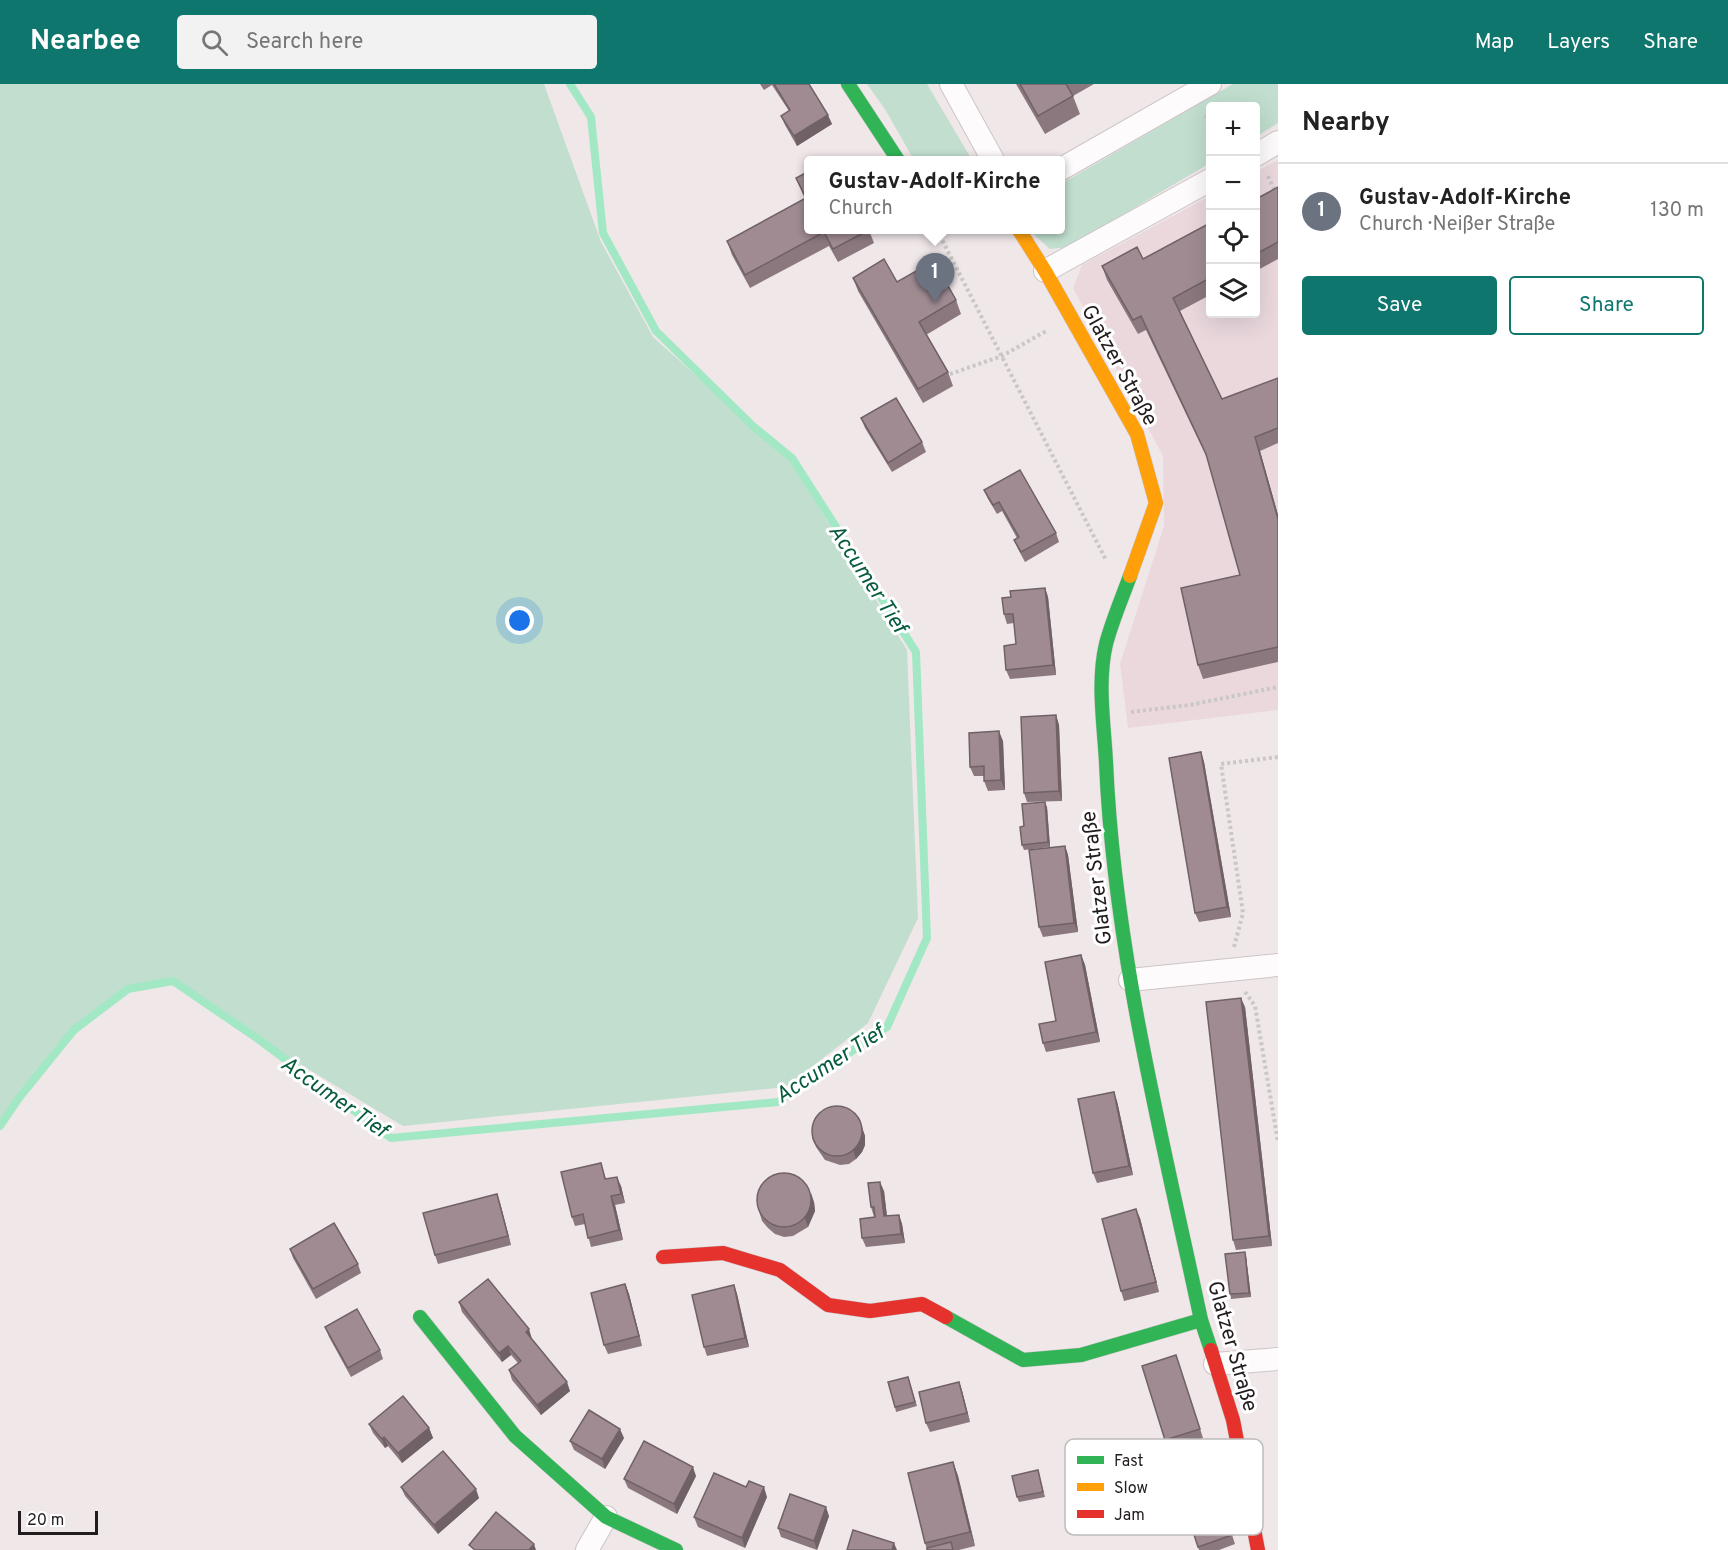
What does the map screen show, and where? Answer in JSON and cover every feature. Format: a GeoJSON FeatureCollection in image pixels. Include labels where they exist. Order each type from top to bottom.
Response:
{"type":"FeatureCollection","features":[{"type":"Feature","properties":{"kind":"street"},"geometry":{"type":"LineString","coordinates":[[848,84],[895,156]]}},
{"type":"Feature","properties":{"kind":"street"},"geometry":{"type":"LineString","coordinates":[[951,84],[991,156]]}},
{"type":"Feature","properties":{"kind":"street"},"geometry":{"type":"LineString","coordinates":[[1065,167],[1210,84]]}},
{"type":"Feature","properties":{"kind":"street"},"geometry":{"type":"LineString","coordinates":[[1260,153],[1278,142]]}},
{"type":"Feature","properties":{"kind":"street"},"geometry":{"type":"LineString","coordinates":[[1045,271],[1206,182]]}},
{"type":"Feature","properties":{"kind":"street","name":"Glatzer Straße"},"geometry":{"type":"LineString","coordinates":[[1022,234],[1045,271],[1137,434],[1156,503],[1106,645],[1102,682],[1107,794],[1114,874],[1130,980],[1201,1320],[1233,1420],[1237,1439]]}},
{"type":"Feature","properties":{"kind":"street"},"geometry":{"type":"LineString","coordinates":[[1130,980],[1278,965]]}},
{"type":"Feature","properties":{"kind":"street"},"geometry":{"type":"LineString","coordinates":[[663,1257],[723,1253],[780,1270],[828,1305],[870,1311],[922,1304],[1023,1360],[1081,1355],[1201,1320]]}},
{"type":"Feature","properties":{"kind":"street"},"geometry":{"type":"LineString","coordinates":[[420,1317],[515,1436],[606,1517],[676,1550]]}},
{"type":"Feature","properties":{"kind":"street"},"geometry":{"type":"LineString","coordinates":[[1215,1364],[1278,1359]]}},
{"type":"Feature","properties":{"kind":"street"},"geometry":{"type":"LineString","coordinates":[[587,1550],[606,1517]]}},
{"type":"Feature","properties":{"kind":"street","name":"Glatzer Straße"},"geometry":{"type":"LineString","coordinates":[[1255,1535],[1258,1550]]}},
{"type":"Feature","properties":{"kind":"path"},"geometry":{"type":"LineString","coordinates":[[939,234],[1124,596]]}},
{"type":"Feature","properties":{"kind":"path"},"geometry":{"type":"LineString","coordinates":[[950,374],[1002,356],[1070,317]]}},
{"type":"Feature","properties":{"kind":"path"},"geometry":{"type":"LineString","coordinates":[[1104,714],[1190,705],[1278,687]]}},
{"type":"Feature","properties":{"kind":"path"},"geometry":{"type":"LineString","coordinates":[[1278,757],[1221,764],[1243,913],[1228,970],[1256,1006],[1278,1142]]}},
{"type":"Feature","properties":{"kind":"shaded area"},"geometry":{"type":"Polygon","coordinates":[[[1278,160],[1278,710],[1128,728],[1120,664],[1164,526],[1163,456],[1073,288],[1082,265],[1206,198],[1206,318],[1260,318],[1260,170],[1278,160]]]}},
{"type":"Feature","properties":{"kind":"green space"},"geometry":{"type":"Polygon","coordinates":[[[0,84],[544,84],[601,242],[653,337],[789,459],[907,650],[918,918],[868,1023],[786,1087],[403,1126],[258,1039],[173,981],[128,990],[74,1030],[19,1098],[0,1126],[0,84]]]}},
{"type":"Feature","properties":{"kind":"green space"},"geometry":{"type":"Polygon","coordinates":[[[867,84],[927,84],[970,156],[912,156],[885,109],[867,84]]]}},
{"type":"Feature","properties":{"kind":"green space"},"geometry":{"type":"Polygon","coordinates":[[[1233,84],[1278,84],[1278,123],[1260,134],[1260,102],[1206,102],[1206,165],[1068,247],[1050,249],[1033,234],[1065,234],[1065,182],[1233,84]]]}},
{"type":"Feature","properties":{"kind":"building"},"geometry":{"type":"Polygon","coordinates":[[[774,84],[809,84],[828,115],[794,136],[781,116],[790,110],[774,84]]]}},
{"type":"Feature","properties":{"kind":"building"},"geometry":{"type":"Polygon","coordinates":[[[1020,84],[1066,84],[1073,96],[1038,116],[1020,84]]]}},
{"type":"Feature","properties":{"kind":"building"},"geometry":{"type":"Polygon","coordinates":[[[804,174],[804,194],[796,178],[804,174]]]}},
{"type":"Feature","properties":{"kind":"building"},"geometry":{"type":"Polygon","coordinates":[[[1278,187],[1278,242],[1260,252],[1260,210],[1260,197],[1278,187]]]}},
{"type":"Feature","properties":{"kind":"building"},"geometry":{"type":"Polygon","coordinates":[[[804,199],[804,234],[820,234],[745,275],[727,241],[804,199]]]}},
{"type":"Feature","properties":{"kind":"building"},"geometry":{"type":"Polygon","coordinates":[[[1206,225],[1206,280],[1173,298],[1222,399],[1278,378],[1278,428],[1255,437],[1278,519],[1278,647],[1198,665],[1181,588],[1240,575],[1206,454],[1141,316],[1133,320],[1102,266],[1137,247],[1143,259],[1206,225]]]}},
{"type":"Feature","properties":{"kind":"building"},"geometry":{"type":"Polygon","coordinates":[[[825,234],[861,234],[833,249],[825,234]]]}},
{"type":"Feature","properties":{"kind":"building"},"geometry":{"type":"Polygon","coordinates":[[[884,259],[897,282],[934,261],[956,300],[919,322],[948,372],[918,389],[853,278],[884,259]]]}},
{"type":"Feature","properties":{"kind":"building"},"geometry":{"type":"Polygon","coordinates":[[[896,398],[922,442],[888,463],[861,418],[896,398]]]}},
{"type":"Feature","properties":{"kind":"building"},"geometry":{"type":"Polygon","coordinates":[[[1020,470],[1056,533],[1021,552],[1014,540],[1019,537],[999,502],[993,505],[984,490],[1020,470]]]}},
{"type":"Feature","properties":{"kind":"building"},"geometry":{"type":"Polygon","coordinates":[[[1045,588],[1053,665],[1006,670],[1004,646],[1016,644],[1013,614],[1004,614],[1002,598],[1011,597],[1010,591],[1045,588]]]}},
{"type":"Feature","properties":{"kind":"building"},"geometry":{"type":"Polygon","coordinates":[[[1056,715],[1059,791],[1024,793],[1021,717],[1056,715]]]}},
{"type":"Feature","properties":{"kind":"building"},"geometry":{"type":"Polygon","coordinates":[[[999,731],[1001,780],[984,781],[984,766],[970,767],[969,733],[999,731]]]}},
{"type":"Feature","properties":{"kind":"building"},"geometry":{"type":"Polygon","coordinates":[[[1201,752],[1227,907],[1195,913],[1169,758],[1201,752]]]}},
{"type":"Feature","properties":{"kind":"building"},"geometry":{"type":"Polygon","coordinates":[[[1045,802],[1048,842],[1022,845],[1020,827],[1024,826],[1022,804],[1045,802]]]}},
{"type":"Feature","properties":{"kind":"building"},"geometry":{"type":"Polygon","coordinates":[[[1065,846],[1074,923],[1039,927],[1029,850],[1065,846]]]}},
{"type":"Feature","properties":{"kind":"building"},"geometry":{"type":"Polygon","coordinates":[[[1081,955],[1096,1032],[1043,1043],[1039,1024],[1056,1021],[1045,962],[1081,955]]]}},
{"type":"Feature","properties":{"kind":"building"},"geometry":{"type":"Polygon","coordinates":[[[1241,998],[1269,1236],[1233,1240],[1206,1002],[1241,998]]]}},
{"type":"Feature","properties":{"kind":"building"},"geometry":{"type":"Polygon","coordinates":[[[1114,1092],[1129,1166],[1093,1173],[1078,1099],[1114,1092]]]}},
{"type":"Feature","properties":{"kind":"building"},"geometry":{"type":"Polygon","coordinates":[[[837,1106],[855,1113],[862,1131],[855,1149],[837,1156],[819,1149],[812,1131],[819,1113],[837,1106]]]}},
{"type":"Feature","properties":{"kind":"building"},"geometry":{"type":"Polygon","coordinates":[[[601,1163],[605,1179],[617,1177],[621,1194],[611,1196],[619,1230],[588,1238],[583,1214],[572,1217],[561,1172],[601,1163]]]}},
{"type":"Feature","properties":{"kind":"building"},"geometry":{"type":"Polygon","coordinates":[[[779,1173],[789,1173],[799,1177],[807,1185],[811,1200],[807,1215],[799,1223],[789,1227],[779,1227],[769,1223],[761,1215],[757,1205],[757,1195],[761,1185],[769,1177],[779,1173]]]}},
{"type":"Feature","properties":{"kind":"building"},"geometry":{"type":"Polygon","coordinates":[[[880,1182],[884,1216],[899,1215],[901,1234],[862,1238],[860,1219],[875,1217],[874,1207],[871,1207],[868,1183],[880,1182]]]}},
{"type":"Feature","properties":{"kind":"building"},"geometry":{"type":"Polygon","coordinates":[[[497,1194],[508,1236],[435,1255],[423,1213],[497,1194]]]}},
{"type":"Feature","properties":{"kind":"building"},"geometry":{"type":"Polygon","coordinates":[[[1136,1209],[1156,1282],[1121,1291],[1102,1219],[1136,1209]]]}},
{"type":"Feature","properties":{"kind":"building"},"geometry":{"type":"Polygon","coordinates":[[[334,1223],[358,1264],[313,1289],[290,1249],[334,1223]]]}},
{"type":"Feature","properties":{"kind":"building"},"geometry":{"type":"Polygon","coordinates":[[[1245,1252],[1249,1293],[1230,1294],[1225,1254],[1245,1252]]]}},
{"type":"Feature","properties":{"kind":"building"},"geometry":{"type":"Polygon","coordinates":[[[488,1279],[529,1329],[526,1332],[567,1382],[537,1405],[509,1370],[521,1361],[508,1346],[499,1353],[459,1302],[488,1279]]]}},
{"type":"Feature","properties":{"kind":"building"},"geometry":{"type":"Polygon","coordinates":[[[625,1284],[639,1336],[604,1345],[591,1293],[625,1284]]]}},
{"type":"Feature","properties":{"kind":"building"},"geometry":{"type":"Polygon","coordinates":[[[734,1285],[745,1338],[704,1347],[692,1295],[734,1285]]]}},
{"type":"Feature","properties":{"kind":"building"},"geometry":{"type":"Polygon","coordinates":[[[357,1309],[380,1350],[348,1368],[325,1327],[357,1309]]]}},
{"type":"Feature","properties":{"kind":"building"},"geometry":{"type":"Polygon","coordinates":[[[1176,1355],[1200,1429],[1165,1439],[1142,1366],[1176,1355]]]}},
{"type":"Feature","properties":{"kind":"building"},"geometry":{"type":"Polygon","coordinates":[[[908,1377],[915,1402],[895,1407],[888,1382],[908,1377]]]}},
{"type":"Feature","properties":{"kind":"building"},"geometry":{"type":"Polygon","coordinates":[[[959,1382],[967,1413],[926,1423],[919,1392],[959,1382]]]}},
{"type":"Feature","properties":{"kind":"building"},"geometry":{"type":"Polygon","coordinates":[[[403,1396],[429,1428],[398,1453],[369,1424],[403,1396]]]}},
{"type":"Feature","properties":{"kind":"building"},"geometry":{"type":"Polygon","coordinates":[[[589,1410],[620,1429],[602,1459],[570,1441],[589,1410]]]}},
{"type":"Feature","properties":{"kind":"building"},"geometry":{"type":"Polygon","coordinates":[[[644,1441],[693,1467],[674,1504],[624,1479],[644,1441]]]}},
{"type":"Feature","properties":{"kind":"building"},"geometry":{"type":"Polygon","coordinates":[[[443,1451],[476,1489],[434,1525],[401,1487],[443,1451]]]}},
{"type":"Feature","properties":{"kind":"building"},"geometry":{"type":"Polygon","coordinates":[[[953,1462],[970,1532],[925,1543],[908,1473],[953,1462]]]}},
{"type":"Feature","properties":{"kind":"building"},"geometry":{"type":"Polygon","coordinates":[[[1038,1470],[1043,1492],[1017,1497],[1012,1476],[1038,1470]]]}},
{"type":"Feature","properties":{"kind":"building"},"geometry":{"type":"Polygon","coordinates":[[[714,1473],[746,1487],[749,1481],[764,1487],[742,1538],[694,1517],[714,1473]]]}},
{"type":"Feature","properties":{"kind":"building"},"geometry":{"type":"Polygon","coordinates":[[[790,1494],[826,1507],[814,1541],[778,1528],[790,1494]]]}},
{"type":"Feature","properties":{"kind":"building"},"geometry":{"type":"Polygon","coordinates":[[[496,1512],[534,1544],[529,1550],[475,1550],[469,1545],[496,1512]]]}},
{"type":"Feature","properties":{"kind":"building"},"geometry":{"type":"Polygon","coordinates":[[[853,1530],[894,1543],[892,1550],[847,1550],[853,1530]]]}},
{"type":"Feature","properties":{"kind":"building"},"geometry":{"type":"Polygon","coordinates":[[[1194,1535],[1232,1535],[1198,1547],[1194,1535]]]}},
{"type":"Feature","properties":{"kind":"building"},"geometry":{"type":"Polygon","coordinates":[[[951,1542],[953,1550],[927,1550],[927,1548],[951,1542]]]}},
{"type":"Feature","properties":{"kind":"waterway","name":"Accumer Tief"},"geometry":{"type":"LineString","coordinates":[[0,1126],[19,1098],[74,1030],[128,989],[173,981],[258,1039],[391,1138],[778,1102],[887,1027],[927,938],[916,652],[792,458],[754,427],[656,331],[603,233],[591,117],[570,84]]}},
{"type":"Feature","properties":{"kind":"traffic: fast"},"geometry":{"type":"LineString","coordinates":[[848,84],[895,156]]}},
{"type":"Feature","properties":{"kind":"traffic: fast"},"geometry":{"type":"LineString","coordinates":[[1130,576],[1108,635],[1103,658],[1102,703],[1111,833],[1129,973],[1142,1043],[1201,1320],[1211,1350]]}},
{"type":"Feature","properties":{"kind":"traffic: fast"},"geometry":{"type":"LineString","coordinates":[[420,1317],[515,1436],[606,1517],[676,1550]]}},
{"type":"Feature","properties":{"kind":"traffic: fast"},"geometry":{"type":"LineString","coordinates":[[946,1317],[1023,1360],[1081,1355],[1201,1320]]}},
{"type":"Feature","properties":{"kind":"traffic: slow"},"geometry":{"type":"LineString","coordinates":[[1022,234],[1045,271],[1137,434],[1156,503],[1130,576]]}},
{"type":"Feature","properties":{"kind":"traffic: jam"},"geometry":{"type":"LineString","coordinates":[[663,1257],[723,1253],[780,1270],[828,1305],[870,1311],[922,1304],[946,1317]]}},
{"type":"Feature","properties":{"kind":"traffic: jam"},"geometry":{"type":"LineString","coordinates":[[1211,1350],[1237,1439]]}},
{"type":"Feature","properties":{"kind":"traffic: jam"},"geometry":{"type":"LineString","coordinates":[[1255,1535],[1258,1550]]}},
{"type":"Feature","properties":{"kind":"place","name":"Gustav-Adolf-Kirche"},"geometry":{"type":"Point","coordinates":[935,303]}}]}
